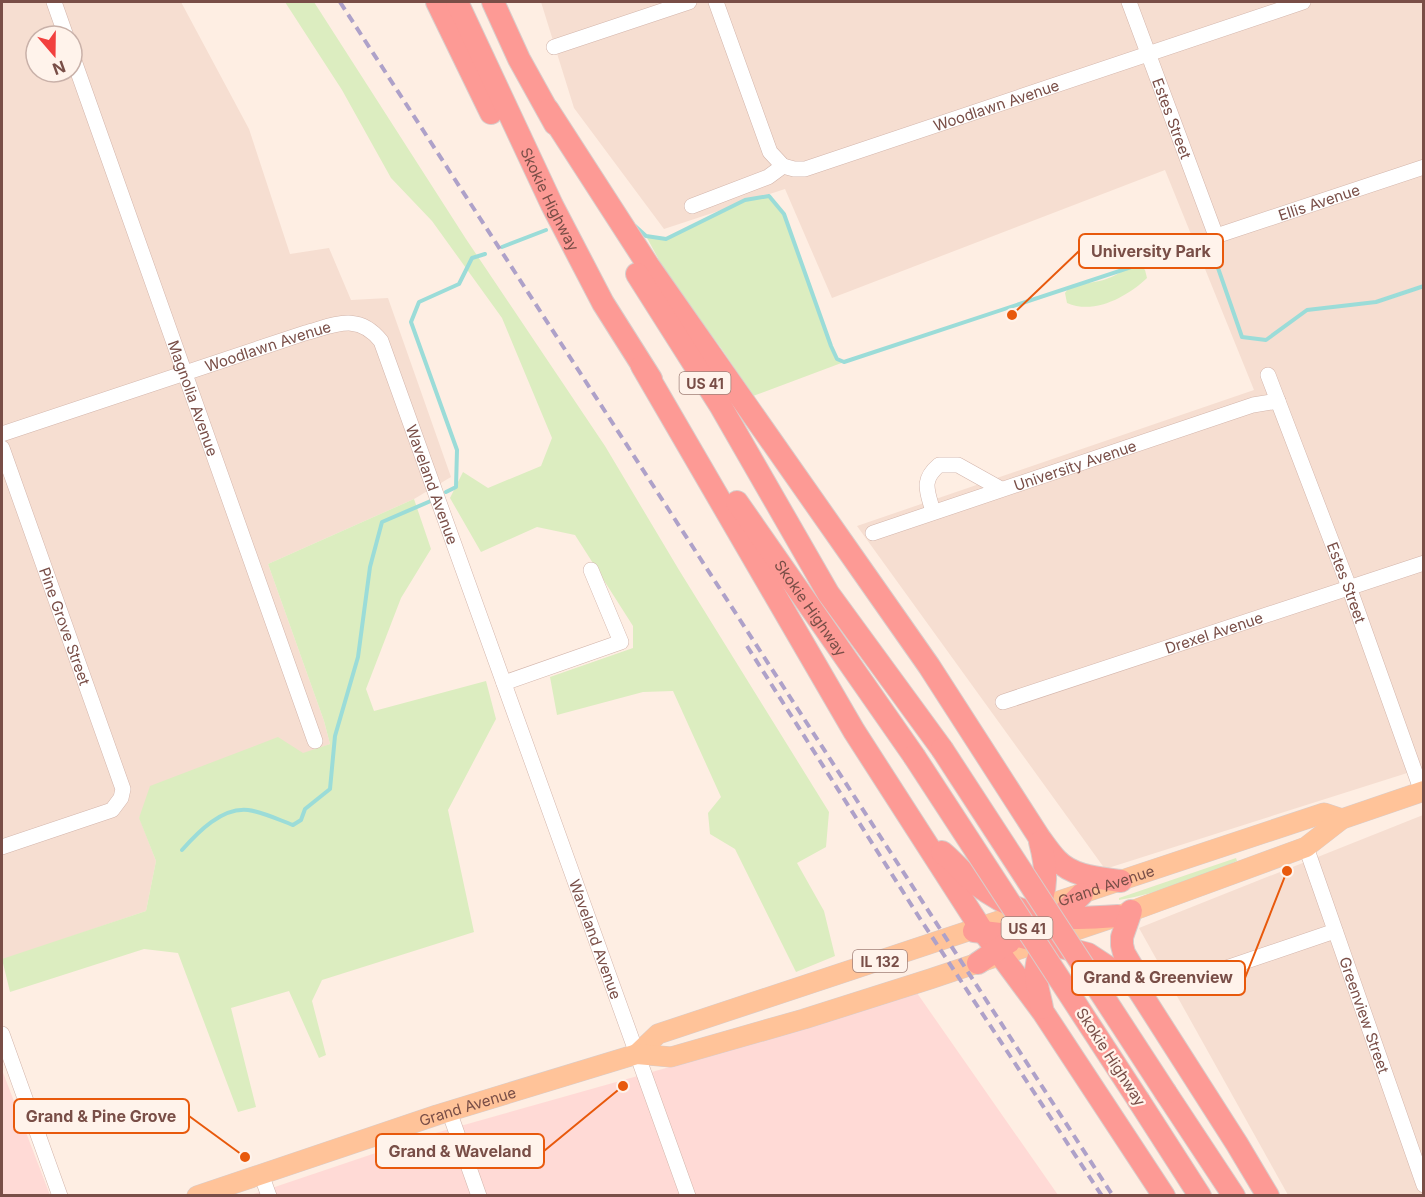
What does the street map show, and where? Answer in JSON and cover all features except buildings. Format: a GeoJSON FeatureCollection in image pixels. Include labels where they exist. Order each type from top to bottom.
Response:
{"type":"FeatureCollection","features":[{"type":"Feature","properties":{"kind":"highway"},"geometry":{"type":"LineString","coordinates":[[437,2],[533,193],[603,303]]}},
{"type":"Feature","properties":{"kind":"highway","name":"Skokie Highway"},"geometry":{"type":"LineString","coordinates":[[457,2],[552,205],[603,303],[642,366],[914,756],[1200,1196]]}},
{"type":"Feature","properties":{"kind":"highway","name":"Skokie Highway"},"geometry":{"type":"LineString","coordinates":[[493,2],[519,59],[548,110],[596,205],[720,405],[828,593],[942,749],[1234,1196]]}},
{"type":"Feature","properties":{"kind":"highway"},"geometry":{"type":"LineString","coordinates":[[548,110],[648,266],[929,666],[1039,837],[1059,862],[1077,873],[1121,881]]}},
{"type":"Feature","properties":{"kind":"highway"},"geometry":{"type":"LineString","coordinates":[[642,366],[854,731],[922,836],[978,930],[999,953],[1043,1012],[1164,1196]]}},
{"type":"Feature","properties":{"kind":"highway"},"geometry":{"type":"LineString","coordinates":[[922,836],[977,885],[1005,901],[1059,918],[1124,913],[1122,945],[1137,975],[1138,989]]}},
{"type":"Feature","properties":{"kind":"highway"},"geometry":{"type":"LineString","coordinates":[[978,963],[999,953],[1018,936],[1043,900],[1046,878],[1039,837]]}},
{"type":"Feature","properties":{"kind":"highway"},"geometry":{"type":"LineString","coordinates":[[1043,1012],[1036,971],[1043,941],[1067,908],[1082,894]]}},
{"type":"Feature","properties":{"kind":"highway"},"geometry":{"type":"LineString","coordinates":[[978,930],[1043,941],[1088,954],[1138,989],[1268,1196]]}},
{"type":"Feature","properties":{"kind":"main road","name":"Grand Avenue"},"geometry":{"type":"LineString","coordinates":[[999,953],[1043,941],[1306,847],[1342,819],[1423,792]]}},
{"type":"Feature","properties":{"kind":"main road","name":"Grand Avenue"},"geometry":{"type":"LineString","coordinates":[[637,1054],[658,1034],[1034,912],[1324,813],[1342,819]]}},
{"type":"Feature","properties":{"kind":"main road","name":"Grand Avenue"},"geometry":{"type":"LineString","coordinates":[[197,1196],[449,1111],[637,1054],[671,1057],[804,1019],[978,963]]}},
{"type":"Feature","properties":{"kind":"street"},"geometry":{"type":"LineString","coordinates":[[54,2],[62,24]]}},
{"type":"Feature","properties":{"kind":"street"},"geometry":{"type":"LineString","coordinates":[[555,47],[689,2]]}},
{"type":"Feature","properties":{"kind":"street"},"geometry":{"type":"LineString","coordinates":[[692,206],[768,177],[783,165],[770,152],[716,2]]}},
{"type":"Feature","properties":{"kind":"street","name":"Estes Street"},"geometry":{"type":"LineString","coordinates":[[1129,2],[1216,236]]}},
{"type":"Feature","properties":{"kind":"street","name":"Woodlawn Avenue"},"geometry":{"type":"LineString","coordinates":[[783,165],[794,169],[805,169],[1303,2]]}},
{"type":"Feature","properties":{"kind":"street","name":"Magnolia Avenue"},"geometry":{"type":"LineString","coordinates":[[82,84],[315,741]]}},
{"type":"Feature","properties":{"kind":"street","name":"Ellis Avenue"},"geometry":{"type":"LineString","coordinates":[[1216,236],[1424,167]]}},
{"type":"Feature","properties":{"kind":"street","name":"Woodlawn Avenue"},"geometry":{"type":"LineString","coordinates":[[2,434],[305,333],[341,323],[353,322],[364,325]]}},
{"type":"Feature","properties":{"kind":"street","name":"Waveland Avenue"},"geometry":{"type":"LineString","coordinates":[[364,325],[381,341],[688,1196]]}},
{"type":"Feature","properties":{"kind":"street","name":"Estes Street"},"geometry":{"type":"LineString","coordinates":[[1268,375],[1349,587],[1423,792]]}},
{"type":"Feature","properties":{"kind":"street","name":"University Avenue"},"geometry":{"type":"LineString","coordinates":[[873,532],[1253,405],[1278,401]]}},
{"type":"Feature","properties":{"kind":"street","name":"Pine Grove Street"},"geometry":{"type":"LineString","coordinates":[[2,448],[123,789],[118,804],[112,810],[2,847]]}},
{"type":"Feature","properties":{"kind":"street"},"geometry":{"type":"LineString","coordinates":[[933,512],[926,485],[929,474],[939,465],[958,465],[1001,489]]}},
{"type":"Feature","properties":{"kind":"street","name":"Drexel Avenue"},"geometry":{"type":"LineString","coordinates":[[1004,702],[1424,563]]}},
{"type":"Feature","properties":{"kind":"street"},"geometry":{"type":"LineString","coordinates":[[504,683],[621,642],[591,570]]}},
{"type":"Feature","properties":{"kind":"street","name":"Greenview Street"},"geometry":{"type":"LineString","coordinates":[[1306,847],[1424,1185]]}},
{"type":"Feature","properties":{"kind":"street"},"geometry":{"type":"LineString","coordinates":[[1176,985],[1335,931]]}},
{"type":"Feature","properties":{"kind":"street"},"geometry":{"type":"LineString","coordinates":[[2,1034],[60,1196]]}},
{"type":"Feature","properties":{"kind":"street"},"geometry":{"type":"LineString","coordinates":[[449,1111],[479,1196]]}},
{"type":"Feature","properties":{"kind":"street"},"geometry":{"type":"LineString","coordinates":[[261,1174],[269,1196]]}},
{"type":"Feature","properties":{"kind":"shaded area"},"geometry":{"type":"Polygon","coordinates":[[[2,2],[181,2],[249,129],[290,254],[329,248],[351,300],[388,298],[451,477],[414,499],[268,564],[324,721],[330,744],[139,817],[156,861],[146,911],[2,960],[2,2]]]}},
{"type":"Feature","properties":{"kind":"shaded area"},"geometry":{"type":"Polygon","coordinates":[[[541,2],[1423,2],[1423,768],[1105,869],[857,526],[1254,390],[1165,170],[832,298],[785,189],[664,229],[574,108],[541,2]]]}},
{"type":"Feature","properties":{"kind":"shaded area"},"geometry":{"type":"Polygon","coordinates":[[[1423,815],[1423,1195],[1288,1195],[1139,928],[1423,815]]]}},
{"type":"Feature","properties":{"kind":"shaded area"},"geometry":{"type":"Polygon","coordinates":[[[917,993],[1058,1195],[248,1196],[432,1134],[666,1068],[917,993]]]}},
{"type":"Feature","properties":{"kind":"shaded area"},"geometry":{"type":"Polygon","coordinates":[[[2,1070],[50,1195],[2,1195],[2,1070]]]}},
{"type":"Feature","properties":{"kind":"green space"},"geometry":{"type":"Polygon","coordinates":[[[285,2],[314,2],[466,239],[605,446],[829,812],[826,847],[797,863],[824,911],[835,956],[796,972],[735,849],[710,834],[708,813],[721,797],[673,691],[643,692],[557,715],[550,677],[633,648],[633,626],[575,535],[537,527],[481,552],[450,498],[463,472],[488,488],[541,466],[552,438],[502,318],[432,221],[391,178],[342,90],[285,2]]]}},
{"type":"Feature","properties":{"kind":"green space"},"geometry":{"type":"Polygon","coordinates":[[[769,196],[784,214],[831,346],[837,359],[844,362],[753,396],[721,348],[672,284],[646,236],[666,239],[745,200],[769,196]]]}},
{"type":"Feature","properties":{"kind":"green space"},"geometry":{"type":"Polygon","coordinates":[[[1131,262],[1136,262],[1145,270],[1147,278],[1130,292],[1110,302],[1088,307],[1067,303],[1065,293],[1071,285],[1096,282],[1111,277],[1131,262]]]}},
{"type":"Feature","properties":{"kind":"green space"},"geometry":{"type":"Polygon","coordinates":[[[414,499],[431,549],[401,598],[366,689],[374,711],[486,681],[496,719],[448,810],[474,932],[322,980],[312,1001],[326,1055],[319,1058],[289,991],[231,1008],[256,1107],[238,1112],[178,953],[144,949],[10,992],[2,959],[146,911],[156,861],[139,818],[150,786],[278,737],[303,753],[330,744],[324,721],[268,564],[414,499]]]}},
{"type":"Feature","properties":{"kind":"green space"},"geometry":{"type":"Polygon","coordinates":[[[1236,858],[1237,861],[1180,884],[1119,900],[1119,898],[1236,858]]]}},
{"type":"Feature","properties":{"kind":"waterway"},"geometry":{"type":"LineString","coordinates":[[635,226],[646,236],[666,239],[745,200],[769,196],[784,214],[831,346],[837,359],[844,362],[1198,245],[1210,245],[1242,337],[1266,340],[1307,310],[1376,302],[1424,286]]}},
{"type":"Feature","properties":{"kind":"waterway"},"geometry":{"type":"LineString","coordinates":[[502,247],[546,230]]}},
{"type":"Feature","properties":{"kind":"waterway"},"geometry":{"type":"LineString","coordinates":[[446,492],[456,487],[457,450],[411,322],[419,302],[459,284],[472,258],[485,254]]}},
{"type":"Feature","properties":{"kind":"waterway"},"geometry":{"type":"LineString","coordinates":[[182,850],[211,822],[229,812],[238,810],[259,812],[293,825],[301,820],[305,809],[330,789],[335,736],[358,657],[370,567],[382,522],[433,500]]}},
{"type":"Feature","properties":{"kind":"railway"},"geometry":{"type":"LineString","coordinates":[[340,2],[1113,1196]]}},
{"type":"Feature","properties":{"kind":"railway"},"geometry":{"type":"LineString","coordinates":[[747,646],[919,917],[1102,1196]]}},
{"type":"Feature","properties":{"kind":"place","name":"University Park"},"geometry":{"type":"Point","coordinates":[1012,315]}},
{"type":"Feature","properties":{"kind":"place","name":"Grand & Greenview"},"geometry":{"type":"Point","coordinates":[1287,871]}},
{"type":"Feature","properties":{"kind":"place","name":"Grand & Waveland"},"geometry":{"type":"Point","coordinates":[623,1086]}},
{"type":"Feature","properties":{"kind":"place","name":"Grand & Pine Grove"},"geometry":{"type":"Point","coordinates":[245,1157]}}]}
